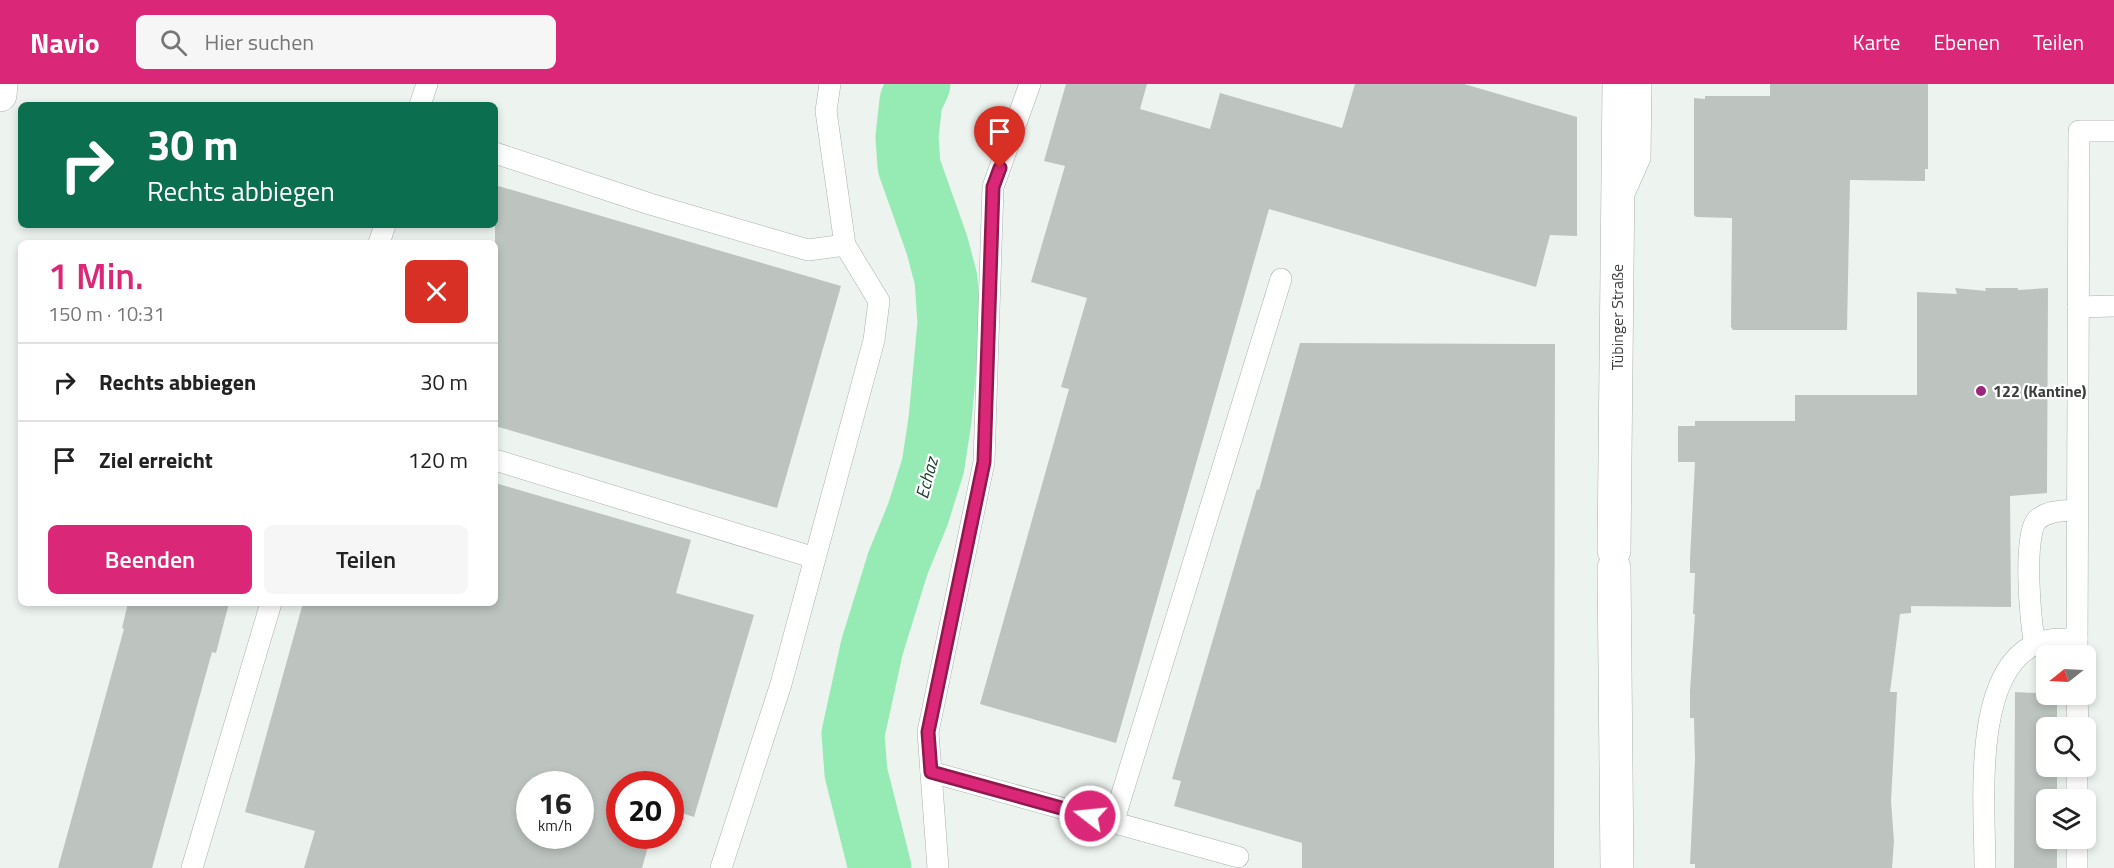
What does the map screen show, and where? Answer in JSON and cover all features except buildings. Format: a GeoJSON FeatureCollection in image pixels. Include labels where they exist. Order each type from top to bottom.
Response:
{"type":"FeatureCollection","features":[{"type":"Feature","properties":{"kind":"main road"},"geometry":{"type":"LineString","coordinates":[[0,95],[1,84]]}},
{"type":"Feature","properties":{"kind":"main road","name":"Tübinger Straße"},"geometry":{"type":"LineString","coordinates":[[1617,868],[1614,559],[1619,84]]}},
{"type":"Feature","properties":{"kind":"lane"},"geometry":{"type":"LineString","coordinates":[[421,102],[427,84]]}},
{"type":"Feature","properties":{"kind":"lane"},"geometry":{"type":"LineString","coordinates":[[721,868],[781,684],[874,340],[879,301],[845,245],[826,111],[830,84]]}},
{"type":"Feature","properties":{"kind":"lane"},"geometry":{"type":"LineString","coordinates":[[938,868],[928,732],[984,462],[993,187],[1030,84]]}},
{"type":"Feature","properties":{"kind":"lane"},"geometry":{"type":"LineString","coordinates":[[1618,207],[1640,159],[1641,84]]}},
{"type":"Feature","properties":{"kind":"lane"},"geometry":{"type":"LineString","coordinates":[[2077,645],[2079,131],[2114,131]]}},
{"type":"Feature","properties":{"kind":"lane"},"geometry":{"type":"LineString","coordinates":[[498,154],[650,204],[808,250],[845,245]]}},
{"type":"Feature","properties":{"kind":"lane"},"geometry":{"type":"LineString","coordinates":[[1113,823],[1281,279]]}},
{"type":"Feature","properties":{"kind":"lane"},"geometry":{"type":"LineString","coordinates":[[2078,306],[2114,306]]}},
{"type":"Feature","properties":{"kind":"lane"},"geometry":{"type":"LineString","coordinates":[[498,461],[815,558]]}},
{"type":"Feature","properties":{"kind":"lane"},"geometry":{"type":"LineString","coordinates":[[2035,644],[2030,624],[2032,528],[2045,514],[2077,510]]}},
{"type":"Feature","properties":{"kind":"lane"},"geometry":{"type":"LineString","coordinates":[[192,868],[270,606]]}},
{"type":"Feature","properties":{"kind":"lane"},"geometry":{"type":"LineString","coordinates":[[1985,868],[1985,771],[1990,712],[2003,675],[2013,661],[2035,644],[2048,640],[2069,645]]}},
{"type":"Feature","properties":{"kind":"lane"},"geometry":{"type":"LineString","coordinates":[[931,772],[1239,857]]}},
{"type":"Feature","properties":{"kind":"lane"},"geometry":{"type":"LineString","coordinates":[[2077,849],[2077,868]]}},
{"type":"Feature","properties":{"kind":"waterway","name":"Echaz"},"geometry":{"type":"LineString","coordinates":[[880,868],[856,773],[853,734],[872,647],[898,563],[918,514],[933,466],[940,420],[949,323],[946,279],[937,245],[909,166],[907,137],[911,101],[919,84]]}},
{"type":"Feature","properties":{"kind":"place","name":"122 (Kantine)"},"geometry":{"type":"Point","coordinates":[1981,391]}},
{"type":"Feature","properties":{"kind":"route"},"geometry":{"type":"LineString","coordinates":[[1000,168],[993,187],[984,462],[928,732],[931,772],[1090,816]]}}]}
